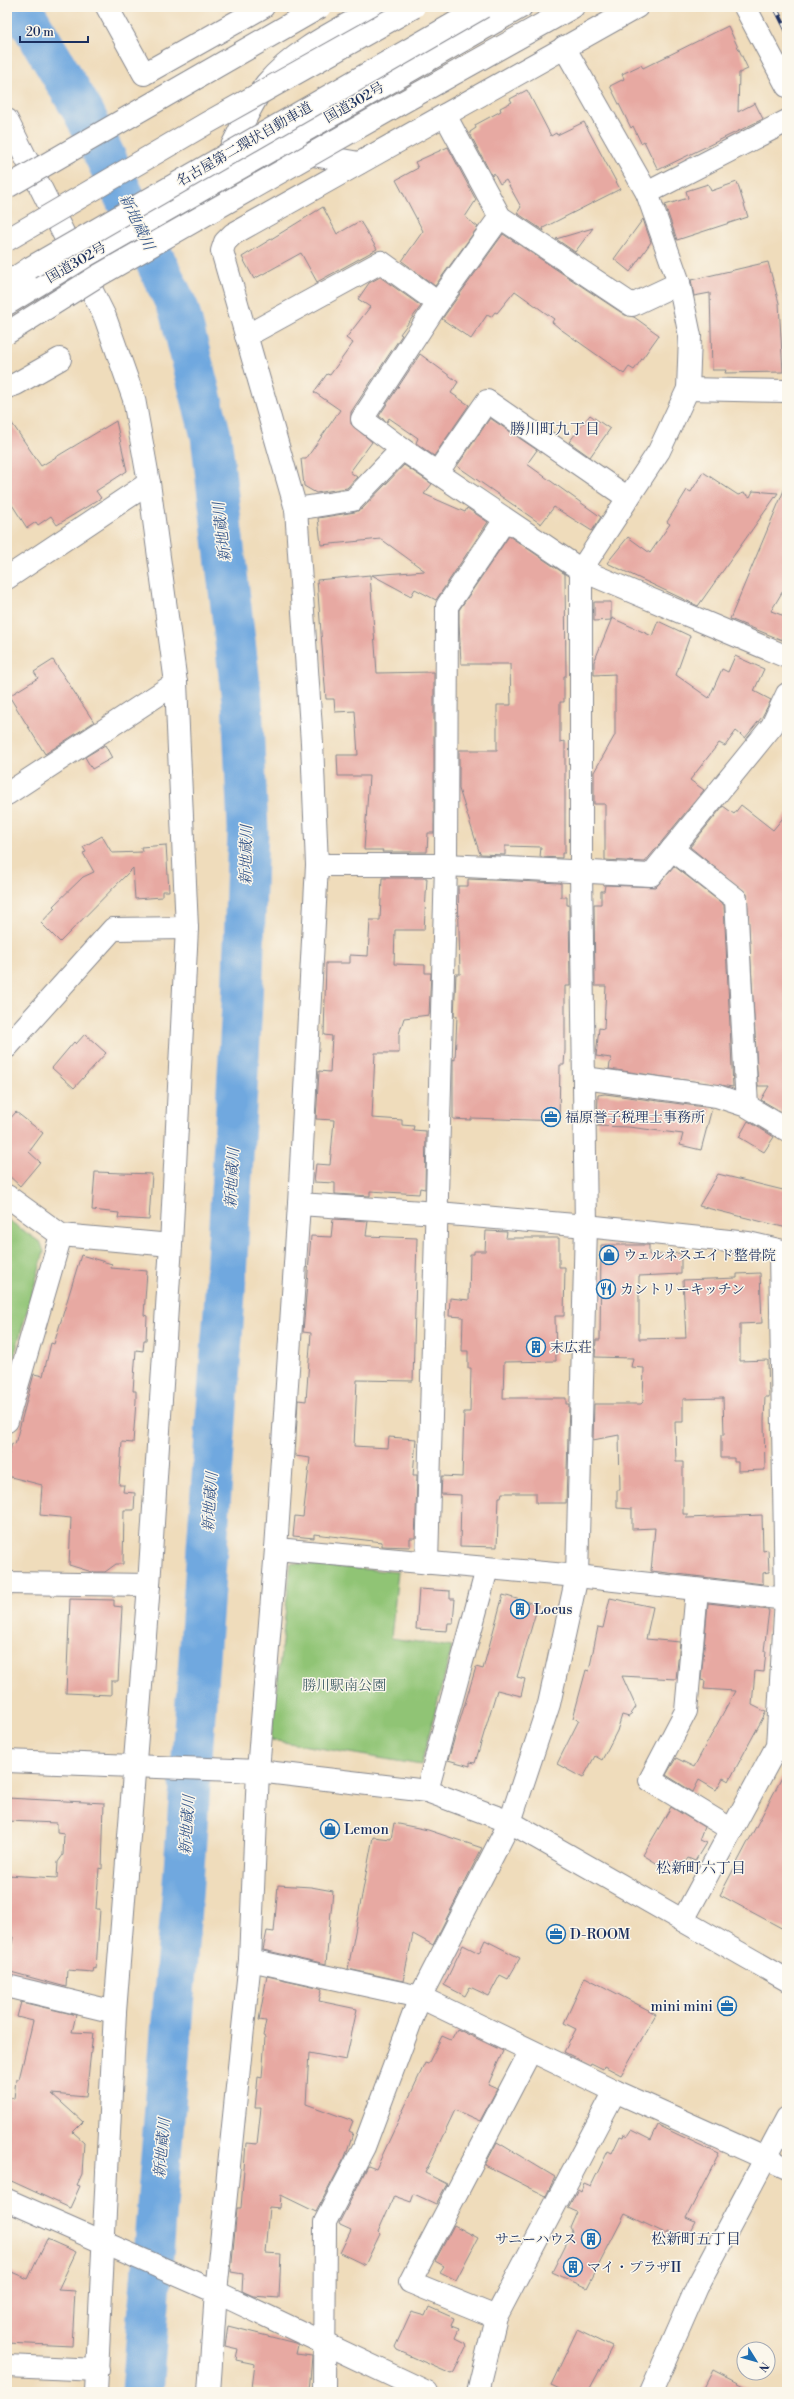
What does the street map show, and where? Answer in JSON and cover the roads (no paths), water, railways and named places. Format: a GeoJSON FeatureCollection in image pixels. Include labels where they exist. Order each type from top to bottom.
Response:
{"type":"FeatureCollection","features":[{"type":"Feature","properties":{"kind":"main road"},"geometry":{"type":"LineString","coordinates":[[107,7],[144,74],[263,7]]}},
{"type":"Feature","properties":{"kind":"main road"},"geometry":{"type":"LineString","coordinates":[[246,46],[263,7]]}},
{"type":"Feature","properties":{"kind":"main road"},"geometry":{"type":"LineString","coordinates":[[7,187],[320,7]]}},
{"type":"Feature","properties":{"kind":"main road","name":"国道302号"},"geometry":{"type":"LineString","coordinates":[[187,198],[221,164],[234,145],[251,105],[266,84],[283,66],[306,49],[380,7]]}},
{"type":"Feature","properties":{"kind":"main road"},"geometry":{"type":"LineString","coordinates":[[7,240],[206,123],[414,7]]}},
{"type":"Feature","properties":{"kind":"main road","name":"名古屋第二環状自動車道"},"geometry":{"type":"LineString","coordinates":[[7,283],[30,268],[483,7]]}},
{"type":"Feature","properties":{"kind":"main road","name":"国道302号"},"geometry":{"type":"LineString","coordinates":[[7,304],[85,256],[522,7]]}},
{"type":"Feature","properties":{"kind":"main road"},"geometry":{"type":"LineString","coordinates":[[7,334],[96,277],[389,110],[574,7]]}},
{"type":"Feature","properties":{"kind":"main road"},"geometry":{"type":"LineString","coordinates":[[209,2392],[216,2292],[250,1960],[257,1771],[276,1549],[299,1204],[317,865],[312,743],[296,509],[222,251],[225,242],[233,234],[637,7]]}},
{"type":"Feature","properties":{"kind":"main road"},"geometry":{"type":"LineString","coordinates":[[745,7],[787,86]]}},
{"type":"Feature","properties":{"kind":"main road"},"geometry":{"type":"LineString","coordinates":[[324,2392],[325,2222],[364,2147],[420,1997],[510,1822],[549,1704],[577,1576],[586,1226],[581,872],[581,570],[659,451],[688,390],[690,336],[679,283],[647,193],[564,47]]}},
{"type":"Feature","properties":{"kind":"main road"},"geometry":{"type":"LineString","coordinates":[[445,115],[500,217],[632,305],[679,283]]}},
{"type":"Feature","properties":{"kind":"main road"},"geometry":{"type":"LineString","coordinates":[[7,120],[85,256],[134,399],[149,483],[176,683],[187,928],[170,1245],[137,1766],[115,2012],[112,2247],[96,2392]]}},
{"type":"Feature","properties":{"kind":"main road"},"geometry":{"type":"LineString","coordinates":[[647,193],[787,120]]}},
{"type":"Feature","properties":{"kind":"main road"},"geometry":{"type":"LineString","coordinates":[[273,148],[359,163]]}},
{"type":"Feature","properties":{"kind":"main road"},"geometry":{"type":"LineString","coordinates":[[500,217],[438,303],[362,419],[402,450],[581,570],[787,657]]}},
{"type":"Feature","properties":{"kind":"main road"},"geometry":{"type":"LineString","coordinates":[[246,336],[381,262],[438,303]]}},
{"type":"Feature","properties":{"kind":"main road"},"geometry":{"type":"LineString","coordinates":[[7,387],[16,384],[60,359]]}},
{"type":"Feature","properties":{"kind":"main road"},"geometry":{"type":"LineString","coordinates":[[688,390],[787,391]]}},
{"type":"Feature","properties":{"kind":"main road"},"geometry":{"type":"LineString","coordinates":[[437,473],[487,401],[628,498]]}},
{"type":"Feature","properties":{"kind":"main road"},"geometry":{"type":"LineString","coordinates":[[296,509],[353,500],[402,450]]}},
{"type":"Feature","properties":{"kind":"main road"},"geometry":{"type":"LineString","coordinates":[[7,578],[149,483]]}},
{"type":"Feature","properties":{"kind":"main road"},"geometry":{"type":"LineString","coordinates":[[427,1563],[438,1213],[446,865],[447,606],[505,520]]}},
{"type":"Feature","properties":{"kind":"main road"},"geometry":{"type":"LineString","coordinates":[[7,794],[176,683]]}},
{"type":"Feature","properties":{"kind":"main road"},"geometry":{"type":"LineString","coordinates":[[317,865],[446,865],[651,875],[772,726],[787,694]]}},
{"type":"Feature","properties":{"kind":"main road"},"geometry":{"type":"LineString","coordinates":[[672,849],[736,899],[747,1106]]}},
{"type":"Feature","properties":{"kind":"main road"},"geometry":{"type":"LineString","coordinates":[[7,1047],[113,929],[187,928]]}},
{"type":"Feature","properties":{"kind":"main road"},"geometry":{"type":"LineString","coordinates":[[584,1078],[717,1096],[747,1106],[787,1130]]}},
{"type":"Feature","properties":{"kind":"main road"},"geometry":{"type":"LineString","coordinates":[[7,1196],[62,1236],[170,1245]]}},
{"type":"Feature","properties":{"kind":"main road"},"geometry":{"type":"LineString","coordinates":[[299,1204],[438,1213],[586,1226],[748,1243],[784,1252],[787,1599],[782,1746],[732,1830],[683,1920]]}},
{"type":"Feature","properties":{"kind":"main road"},"geometry":{"type":"LineString","coordinates":[[7,1421],[62,1236]]}},
{"type":"Feature","properties":{"kind":"main road"},"geometry":{"type":"LineString","coordinates":[[276,1549],[577,1576],[787,1599]]}},
{"type":"Feature","properties":{"kind":"main road"},"geometry":{"type":"LineString","coordinates":[[427,1791],[487,1569]]}},
{"type":"Feature","properties":{"kind":"main road"},"geometry":{"type":"LineString","coordinates":[[7,1582],[149,1585]]}},
{"type":"Feature","properties":{"kind":"main road"},"geometry":{"type":"LineString","coordinates":[[697,1590],[686,1711],[650,1780],[732,1830]]}},
{"type":"Feature","properties":{"kind":"main road"},"geometry":{"type":"LineString","coordinates":[[7,1761],[257,1771],[427,1791],[510,1822],[787,1980]]}},
{"type":"Feature","properties":{"kind":"main road"},"geometry":{"type":"LineString","coordinates":[[250,1960],[420,1997],[530,2052],[615,2091],[765,2156],[787,2168]]}},
{"type":"Feature","properties":{"kind":"main road"},"geometry":{"type":"LineString","coordinates":[[7,1986],[115,2012]]}},
{"type":"Feature","properties":{"kind":"main road"},"geometry":{"type":"LineString","coordinates":[[496,2317],[410,2282],[530,2052]]}},
{"type":"Feature","properties":{"kind":"main road"},"geometry":{"type":"LineString","coordinates":[[478,2392],[496,2317],[615,2091]]}},
{"type":"Feature","properties":{"kind":"main road"},"geometry":{"type":"LineString","coordinates":[[651,2392],[697,2287],[765,2156],[787,2118]]}},
{"type":"Feature","properties":{"kind":"main road"},"geometry":{"type":"LineString","coordinates":[[7,2200],[216,2292],[427,2392]]}},
{"type":"Feature","properties":{"kind":"main road"},"geometry":{"type":"LineString","coordinates":[[7,2366],[98,2370]]}},
{"type":"Feature","properties":{"kind":"waterway","name":"新地蔵川"},"geometry":{"type":"LineString","coordinates":[[21,7],[84,113],[179,310],[211,436],[242,701],[248,829],[242,1004],[224,1310],[182,1896],[142,2392]]}},
{"type":"Feature","properties":{"kind":"railway"},"geometry":{"type":"LineString","coordinates":[[775,7],[787,31]]}},
{"type":"Feature","properties":{"kind":"place","name":"福原誉子税理士事務所"},"geometry":{"type":"Point","coordinates":[551,1117]}},
{"type":"Feature","properties":{"kind":"place","name":"ウェルネスエイド整骨院"},"geometry":{"type":"Point","coordinates":[609,1255]}},
{"type":"Feature","properties":{"kind":"place","name":"カントリーキッチン"},"geometry":{"type":"Point","coordinates":[606,1289]}},
{"type":"Feature","properties":{"kind":"place","name":"末広荘"},"geometry":{"type":"Point","coordinates":[536,1347]}},
{"type":"Feature","properties":{"kind":"place","name":"Locus"},"geometry":{"type":"Point","coordinates":[520,1609]}},
{"type":"Feature","properties":{"kind":"place","name":"Lemon"},"geometry":{"type":"Point","coordinates":[330,1829]}},
{"type":"Feature","properties":{"kind":"place","name":"D-ROOM"},"geometry":{"type":"Point","coordinates":[556,1934]}},
{"type":"Feature","properties":{"kind":"place","name":"mini mini"},"geometry":{"type":"Point","coordinates":[727,2006]}},
{"type":"Feature","properties":{"kind":"place","name":"サニーハウス"},"geometry":{"type":"Point","coordinates":[591,2239]}},
{"type":"Feature","properties":{"kind":"place","name":"マイ・プラザII"},"geometry":{"type":"Point","coordinates":[573,2267]}},
{"type":"Feature","properties":{"kind":"district","name":"勝川町九丁目"},"geometry":{"type":"Point","coordinates":[555,429]}},
{"type":"Feature","properties":{"kind":"district","name":"松新町六丁目"},"geometry":{"type":"Point","coordinates":[701,1868]}},
{"type":"Feature","properties":{"kind":"district","name":"松新町五丁目"},"geometry":{"type":"Point","coordinates":[696,2239]}},
{"type":"Feature","properties":{"kind":"park label","name":"勝川駅南公園"},"geometry":{"type":"Point","coordinates":[344,1685]}}]}
